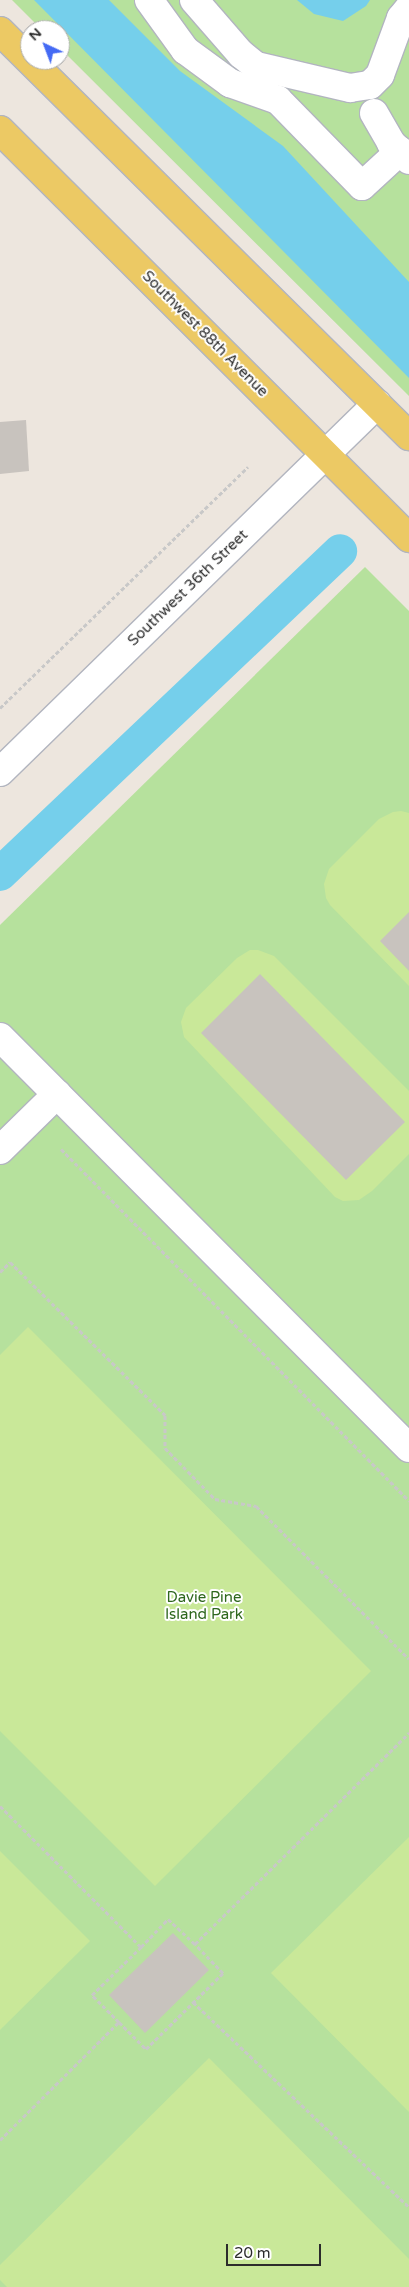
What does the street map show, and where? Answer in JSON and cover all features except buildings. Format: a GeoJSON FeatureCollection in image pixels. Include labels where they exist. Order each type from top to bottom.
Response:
{"type":"FeatureCollection","features":[{"type":"Feature","properties":{"kind":"main road"},"geometry":{"type":"LineString","coordinates":[[0,31],[409,436]]}},
{"type":"Feature","properties":{"kind":"main road","name":"Southwest 88th Avenue"},"geometry":{"type":"LineString","coordinates":[[0,130],[409,538]]}},
{"type":"Feature","properties":{"kind":"street"},"geometry":{"type":"LineString","coordinates":[[149,0],[185,50],[230,84],[278,100],[362,186],[405,156],[392,143],[374,113]]}},
{"type":"Feature","properties":{"kind":"street"},"geometry":{"type":"LineString","coordinates":[[194,0],[242,54],[256,66],[350,88],[370,85],[380,75],[402,18],[409,8]]}},
{"type":"Feature","properties":{"kind":"street","name":"Southwest 36th Street"},"geometry":{"type":"LineString","coordinates":[[0,772],[377,404]]}},
{"type":"Feature","properties":{"kind":"street"},"geometry":{"type":"LineString","coordinates":[[0,1037],[409,1448]]}},
{"type":"Feature","properties":{"kind":"street"},"geometry":{"type":"LineString","coordinates":[[0,1150],[57,1094]]}},
{"type":"Feature","properties":{"kind":"path"},"geometry":{"type":"LineString","coordinates":[[0,708],[248,467]]}},
{"type":"Feature","properties":{"kind":"path"},"geometry":{"type":"LineString","coordinates":[[61,1149],[409,1501]]}},
{"type":"Feature","properties":{"kind":"path"},"geometry":{"type":"LineString","coordinates":[[0,1272],[10,1262],[165,1415],[166,1448],[215,1499],[256,1506],[409,1659]]}},
{"type":"Feature","properties":{"kind":"path"},"geometry":{"type":"LineString","coordinates":[[194,1944],[409,1734]]}},
{"type":"Feature","properties":{"kind":"path"},"geometry":{"type":"LineString","coordinates":[[0,1806],[141,1946]]}},
{"type":"Feature","properties":{"kind":"path"},"geometry":{"type":"LineString","coordinates":[[168,1918],[223,1973],[146,2049],[92,1995],[141,1946],[168,1918]]}},
{"type":"Feature","properties":{"kind":"path"},"geometry":{"type":"LineString","coordinates":[[193,2002],[409,2207]]}},
{"type":"Feature","properties":{"kind":"path"},"geometry":{"type":"LineString","coordinates":[[0,2140],[119,2022]]}},
{"type":"Feature","properties":{"kind":"green space"},"geometry":{"type":"Polygon","coordinates":[[[12,0],[409,0],[409,396],[70,58],[70,20],[32,20],[12,0]]]}},
{"type":"Feature","properties":{"kind":"green space","name":"Davie Pine Island Park"},"geometry":{"type":"Polygon","coordinates":[[[365,567],[409,611],[409,2287],[0,2287],[0,925],[365,567]]]}},
{"type":"Feature","properties":{"kind":"green space"},"geometry":{"type":"Polygon","coordinates":[[[393,812],[409,813],[409,986],[330,905],[326,898],[324,884],[329,869],[379,819],[393,812]]]}},
{"type":"Feature","properties":{"kind":"green space"},"geometry":{"type":"Polygon","coordinates":[[[250,950],[258,950],[274,956],[409,1091],[409,1154],[372,1191],[359,1200],[343,1201],[335,1197],[184,1037],[181,1022],[186,1008],[237,958],[250,950]]]}},
{"type":"Feature","properties":{"kind":"green space"},"geometry":{"type":"Polygon","coordinates":[[[28,1327],[371,1671],[155,1886],[0,1731],[0,1355],[28,1327]]]}},
{"type":"Feature","properties":{"kind":"green space"},"geometry":{"type":"Polygon","coordinates":[[[409,1837],[409,2112],[271,1973],[409,1837]]]}},
{"type":"Feature","properties":{"kind":"green space"},"geometry":{"type":"Polygon","coordinates":[[[0,1851],[90,1941],[0,2030],[0,1851]]]}},
{"type":"Feature","properties":{"kind":"green space"},"geometry":{"type":"Polygon","coordinates":[[[209,2058],[409,2259],[409,2287],[7,2287],[0,2280],[0,2265],[209,2058]]]}},
{"type":"Feature","properties":{"kind":"water"},"geometry":{"type":"Polygon","coordinates":[[[34,0],[109,0],[180,71],[283,146],[409,282],[409,378],[70,36],[70,20],[54,20],[34,0]]]}},
{"type":"Feature","properties":{"kind":"water"},"geometry":{"type":"Polygon","coordinates":[[[297,0],[370,0],[366,6],[343,21],[314,14],[297,0]]]}},
{"type":"Feature","properties":{"kind":"waterway"},"geometry":{"type":"LineString","coordinates":[[0,874],[340,551]]}}]}
